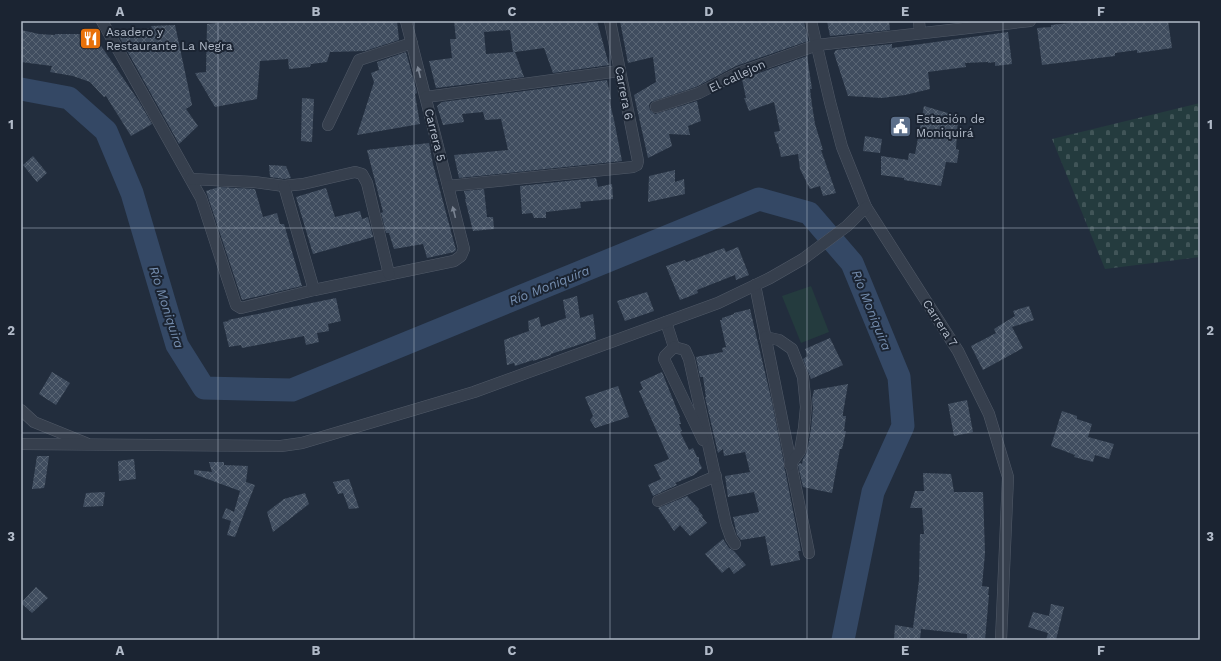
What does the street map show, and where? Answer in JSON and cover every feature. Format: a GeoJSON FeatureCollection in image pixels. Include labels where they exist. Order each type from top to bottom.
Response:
{"type":"FeatureCollection","features":[{"type":"Feature","properties":{"kind":"street"},"geometry":{"type":"LineString","coordinates":[[102,21],[201,198],[236,305],[238,307],[241,308],[389,274],[367,183],[362,174],[355,172],[303,184],[284,186],[254,182],[191,179]]}},
{"type":"Feature","properties":{"kind":"street","name":"Carrera 5"},"geometry":{"type":"LineString","coordinates":[[389,274],[454,261],[461,256],[464,250],[406,21]]}},
{"type":"Feature","properties":{"kind":"street","name":"Carrera 6"},"geometry":{"type":"LineString","coordinates":[[448,186],[633,167],[637,165],[638,161],[610,21]]}},
{"type":"Feature","properties":{"kind":"street","name":"Carrera 7"},"geometry":{"type":"LineString","coordinates":[[811,21],[842,147],[866,207],[958,351],[989,414],[1008,477],[1001,640]]}},
{"type":"Feature","properties":{"kind":"street"},"geometry":{"type":"LineString","coordinates":[[919,21],[920,33]]}},
{"type":"Feature","properties":{"kind":"street","name":"El callejon"},"geometry":{"type":"LineString","coordinates":[[656,107],[699,93],[738,73],[817,45],[1030,21]]}},
{"type":"Feature","properties":{"kind":"street"},"geometry":{"type":"LineString","coordinates":[[328,125],[359,60],[412,43]]}},
{"type":"Feature","properties":{"kind":"street"},"geometry":{"type":"LineString","coordinates":[[426,97],[620,71]]}},
{"type":"Feature","properties":{"kind":"street"},"geometry":{"type":"LineString","coordinates":[[284,186],[314,290]]}},
{"type":"Feature","properties":{"kind":"street"},"geometry":{"type":"LineString","coordinates":[[21,444],[281,446],[302,443],[474,392],[718,303],[803,259],[847,226],[866,207]]}},
{"type":"Feature","properties":{"kind":"street"},"geometry":{"type":"LineString","coordinates":[[755,285],[790,465],[809,553]]}},
{"type":"Feature","properties":{"kind":"street"},"geometry":{"type":"LineString","coordinates":[[666,322],[674,347]]}},
{"type":"Feature","properties":{"kind":"street"},"geometry":{"type":"LineString","coordinates":[[765,337],[779,340],[792,349],[803,377],[806,407],[804,428],[800,451],[790,465]]}},
{"type":"Feature","properties":{"kind":"street"},"geometry":{"type":"LineString","coordinates":[[674,347],[685,350],[689,360],[726,524],[735,544]]}},
{"type":"Feature","properties":{"kind":"street"},"geometry":{"type":"LineString","coordinates":[[674,347],[665,356],[664,360],[712,458]]}},
{"type":"Feature","properties":{"kind":"street"},"geometry":{"type":"LineString","coordinates":[[21,410],[34,422],[90,445]]}},
{"type":"Feature","properties":{"kind":"street"},"geometry":{"type":"LineString","coordinates":[[658,501],[716,476]]}},
{"type":"Feature","properties":{"kind":"green space"},"geometry":{"type":"Polygon","coordinates":[[[1200,103],[1200,257],[1105,269],[1052,139],[1200,103]]]}},
{"type":"Feature","properties":{"kind":"green space"},"geometry":{"type":"Polygon","coordinates":[[[811,286],[829,332],[801,343],[782,296],[811,286]]]}},
{"type":"Feature","properties":{"kind":"building"},"geometry":{"type":"Polygon","coordinates":[[[235,21],[397,21],[399,40],[365,51],[330,52],[327,62],[311,64],[310,67],[289,69],[288,59],[260,61],[257,99],[215,107],[195,73],[206,72],[207,24],[235,21]]]}},
{"type":"Feature","properties":{"kind":"building"},"geometry":{"type":"Polygon","coordinates":[[[454,21],[597,21],[609,65],[553,73],[544,48],[515,52],[524,77],[436,88],[429,61],[452,58],[450,39],[456,39],[454,21]],[[510,30],[484,32],[486,54],[513,52],[510,30]]]}},
{"type":"Feature","properties":{"kind":"building"},"geometry":{"type":"Polygon","coordinates":[[[620,21],[804,21],[808,41],[736,66],[696,87],[651,102],[649,105],[650,110],[655,114],[697,101],[701,121],[688,126],[690,135],[669,134],[672,146],[648,158],[634,95],[656,82],[653,57],[628,63],[620,21]]]}},
{"type":"Feature","properties":{"kind":"building"},"geometry":{"type":"Polygon","coordinates":[[[827,21],[889,21],[890,30],[830,36],[827,21]]]}},
{"type":"Feature","properties":{"kind":"building"},"geometry":{"type":"Polygon","coordinates":[[[1088,21],[1168,21],[1172,48],[1137,53],[1137,50],[1115,53],[1115,56],[1042,65],[1037,28],[1088,21]]]}},
{"type":"Feature","properties":{"kind":"building"},"geometry":{"type":"Polygon","coordinates":[[[175,25],[192,105],[186,109],[198,126],[179,144],[116,31],[152,28],[151,26],[175,25]]]}},
{"type":"Feature","properties":{"kind":"building"},"geometry":{"type":"Polygon","coordinates":[[[21,30],[39,34],[55,35],[93,34],[138,100],[137,98],[152,124],[131,136],[106,96],[104,97],[90,82],[73,76],[50,72],[52,66],[21,62],[21,30]]]}},
{"type":"Feature","properties":{"kind":"building"},"geometry":{"type":"Polygon","coordinates":[[[1008,32],[1012,64],[995,66],[995,62],[965,63],[966,67],[928,72],[930,89],[905,95],[882,98],[848,96],[834,53],[836,50],[892,44],[892,48],[1008,32]]]}},
{"type":"Feature","properties":{"kind":"building"},"geometry":{"type":"Polygon","coordinates":[[[406,52],[417,93],[415,94],[420,124],[357,135],[374,82],[371,73],[379,70],[377,62],[406,52]]]}},
{"type":"Feature","properties":{"kind":"building"},"geometry":{"type":"Polygon","coordinates":[[[807,56],[815,124],[823,150],[821,150],[836,193],[823,196],[820,186],[810,189],[800,169],[798,154],[781,157],[774,132],[780,131],[774,102],[749,111],[744,98],[746,98],[742,79],[807,56]]]}},
{"type":"Feature","properties":{"kind":"building"},"geometry":{"type":"Polygon","coordinates":[[[607,80],[611,99],[609,99],[622,161],[459,178],[454,155],[508,150],[501,119],[485,120],[483,112],[462,114],[464,122],[443,125],[437,106],[442,102],[607,80]]]}},
{"type":"Feature","properties":{"kind":"building"},"geometry":{"type":"Polygon","coordinates":[[[302,98],[314,99],[312,142],[301,141],[302,98]]]}},
{"type":"Feature","properties":{"kind":"building"},"geometry":{"type":"Polygon","coordinates":[[[924,106],[958,116],[956,149],[959,150],[957,163],[946,162],[941,186],[881,175],[881,156],[908,160],[909,153],[915,154],[924,106]]]}},
{"type":"Feature","properties":{"kind":"building"},"geometry":{"type":"Polygon","coordinates":[[[865,136],[882,139],[880,153],[863,151],[865,136]]]}},
{"type":"Feature","properties":{"kind":"building"},"geometry":{"type":"Polygon","coordinates":[[[429,143],[433,164],[456,250],[454,252],[427,258],[423,244],[394,249],[389,233],[386,233],[381,213],[383,212],[367,150],[429,143]]]}},
{"type":"Feature","properties":{"kind":"building"},"geometry":{"type":"Polygon","coordinates":[[[33,156],[47,173],[37,182],[23,165],[33,156]]]}},
{"type":"Feature","properties":{"kind":"building"},"geometry":{"type":"Polygon","coordinates":[[[269,165],[286,166],[291,178],[284,179],[270,177],[269,165]]]}},
{"type":"Feature","properties":{"kind":"building"},"geometry":{"type":"Polygon","coordinates":[[[675,170],[675,182],[684,179],[685,194],[648,202],[649,176],[675,170]]]}},
{"type":"Feature","properties":{"kind":"building"},"geometry":{"type":"Polygon","coordinates":[[[596,178],[598,187],[612,184],[613,199],[580,202],[581,208],[546,212],[546,218],[534,218],[532,213],[522,214],[520,186],[596,178]]]}},
{"type":"Feature","properties":{"kind":"building"},"geometry":{"type":"Polygon","coordinates":[[[219,187],[255,189],[263,217],[277,213],[280,224],[284,224],[302,286],[242,300],[206,191],[219,187]]]}},
{"type":"Feature","properties":{"kind":"building"},"geometry":{"type":"Polygon","coordinates":[[[326,188],[335,217],[360,211],[362,219],[368,217],[373,237],[313,254],[296,197],[326,188]]]}},
{"type":"Feature","properties":{"kind":"building"},"geometry":{"type":"Polygon","coordinates":[[[484,189],[487,217],[493,217],[494,229],[473,231],[464,191],[484,189]]]}},
{"type":"Feature","properties":{"kind":"building"},"geometry":{"type":"Polygon","coordinates":[[[738,247],[749,275],[736,280],[735,275],[697,290],[698,293],[680,300],[666,266],[685,260],[686,262],[724,248],[726,252],[738,247]]]}},
{"type":"Feature","properties":{"kind":"building"},"geometry":{"type":"Polygon","coordinates":[[[647,292],[654,311],[625,321],[617,301],[647,292]]]}},
{"type":"Feature","properties":{"kind":"building"},"geometry":{"type":"Polygon","coordinates":[[[577,296],[580,318],[593,314],[596,339],[533,361],[515,366],[514,363],[507,365],[504,340],[529,331],[528,321],[539,317],[541,327],[566,318],[563,300],[577,296]]]}},
{"type":"Feature","properties":{"kind":"building"},"geometry":{"type":"Polygon","coordinates":[[[336,298],[341,321],[328,324],[329,331],[317,333],[319,342],[306,345],[304,336],[242,348],[241,345],[229,347],[223,322],[336,298]]]}},
{"type":"Feature","properties":{"kind":"building"},"geometry":{"type":"Polygon","coordinates":[[[1029,306],[1034,320],[1012,327],[1023,348],[983,370],[971,346],[998,332],[996,333],[994,329],[1015,316],[1013,311],[1029,306]]]}},
{"type":"Feature","properties":{"kind":"building"},"geometry":{"type":"Polygon","coordinates":[[[750,309],[772,402],[801,551],[798,551],[800,560],[771,566],[765,536],[741,540],[737,535],[733,517],[759,512],[754,492],[728,497],[725,476],[750,472],[745,452],[724,456],[723,449],[718,453],[705,397],[703,377],[700,377],[696,357],[723,352],[722,348],[726,347],[720,320],[734,313],[750,309]]]}},
{"type":"Feature","properties":{"kind":"building"},"geometry":{"type":"Polygon","coordinates":[[[830,338],[843,365],[811,379],[803,359],[808,356],[805,349],[830,338]]]}},
{"type":"Feature","properties":{"kind":"building"},"geometry":{"type":"Polygon","coordinates":[[[52,372],[70,383],[56,405],[39,394],[52,372]]]}},
{"type":"Feature","properties":{"kind":"building"},"geometry":{"type":"Polygon","coordinates":[[[662,372],[680,417],[681,424],[679,424],[682,431],[680,432],[689,450],[693,448],[697,457],[699,457],[699,462],[702,468],[694,475],[675,483],[677,485],[653,496],[648,485],[661,479],[654,465],[669,459],[639,391],[643,389],[640,382],[662,372]]]}},
{"type":"Feature","properties":{"kind":"building"},"geometry":{"type":"Polygon","coordinates":[[[848,384],[843,413],[843,416],[846,416],[844,431],[846,431],[842,449],[840,449],[832,493],[803,487],[798,465],[800,463],[802,464],[807,452],[811,429],[813,408],[812,399],[814,390],[848,384]]]}},
{"type":"Feature","properties":{"kind":"building"},"geometry":{"type":"Polygon","coordinates":[[[618,386],[629,417],[595,428],[590,420],[593,416],[585,397],[618,386]]]}},
{"type":"Feature","properties":{"kind":"building"},"geometry":{"type":"Polygon","coordinates":[[[967,400],[973,432],[954,436],[948,404],[967,400]]]}},
{"type":"Feature","properties":{"kind":"building"},"geometry":{"type":"Polygon","coordinates":[[[1062,411],[1077,416],[1077,419],[1092,424],[1088,437],[1114,444],[1109,459],[1095,455],[1093,462],[1074,457],[1075,455],[1051,446],[1062,411]]]}},
{"type":"Feature","properties":{"kind":"building"},"geometry":{"type":"Polygon","coordinates":[[[37,456],[49,456],[45,484],[44,488],[32,489],[37,456]]]}},
{"type":"Feature","properties":{"kind":"building"},"geometry":{"type":"Polygon","coordinates":[[[134,459],[136,479],[119,481],[118,461],[134,459]]]}},
{"type":"Feature","properties":{"kind":"building"},"geometry":{"type":"Polygon","coordinates":[[[209,462],[224,462],[224,465],[248,466],[246,482],[255,485],[235,537],[227,535],[231,521],[222,518],[226,508],[234,512],[240,491],[194,474],[194,470],[212,472],[209,462]]]}},
{"type":"Feature","properties":{"kind":"building"},"geometry":{"type":"Polygon","coordinates":[[[923,473],[951,474],[954,492],[983,492],[985,553],[982,586],[989,587],[985,640],[967,640],[967,634],[921,629],[920,640],[894,640],[895,625],[913,628],[919,580],[920,534],[924,534],[922,508],[910,508],[915,491],[924,491],[923,473]]]}},
{"type":"Feature","properties":{"kind":"building"},"geometry":{"type":"Polygon","coordinates":[[[349,479],[359,508],[349,509],[343,493],[338,494],[333,482],[349,479]]]}},
{"type":"Feature","properties":{"kind":"building"},"geometry":{"type":"Polygon","coordinates":[[[105,492],[103,506],[83,507],[86,493],[105,492]]]}},
{"type":"Feature","properties":{"kind":"building"},"geometry":{"type":"Polygon","coordinates":[[[305,493],[309,504],[273,532],[267,512],[284,499],[305,493]]]}},
{"type":"Feature","properties":{"kind":"building"},"geometry":{"type":"Polygon","coordinates":[[[687,496],[699,509],[698,510],[703,516],[702,517],[707,523],[690,536],[680,525],[674,531],[658,508],[687,496]]]}},
{"type":"Feature","properties":{"kind":"building"},"geometry":{"type":"Polygon","coordinates":[[[723,539],[729,548],[734,551],[746,565],[734,574],[729,567],[722,573],[705,554],[723,539]]]}},
{"type":"Feature","properties":{"kind":"building"},"geometry":{"type":"Polygon","coordinates":[[[36,587],[48,598],[32,613],[21,603],[36,587]]]}},
{"type":"Feature","properties":{"kind":"building"},"geometry":{"type":"Polygon","coordinates":[[[1051,604],[1064,607],[1056,640],[1046,640],[1048,633],[1028,627],[1033,612],[1049,616],[1051,604]]]}},
{"type":"Feature","properties":{"kind":"waterway","name":"Río Moniquira"},"geometry":{"type":"LineString","coordinates":[[21,89],[69,98],[106,131],[132,193],[177,345],[204,388],[292,390],[759,199],[809,213],[852,263],[899,377],[903,426],[873,492],[843,640]]}},
{"type":"Feature","properties":{"kind":"place","name":"Asadero y Restaurante La Negra"},"geometry":{"type":"Point","coordinates":[90,39]}},
{"type":"Feature","properties":{"kind":"place","name":"Estación de Moniquirá"},"geometry":{"type":"Point","coordinates":[900,126]}}]}
